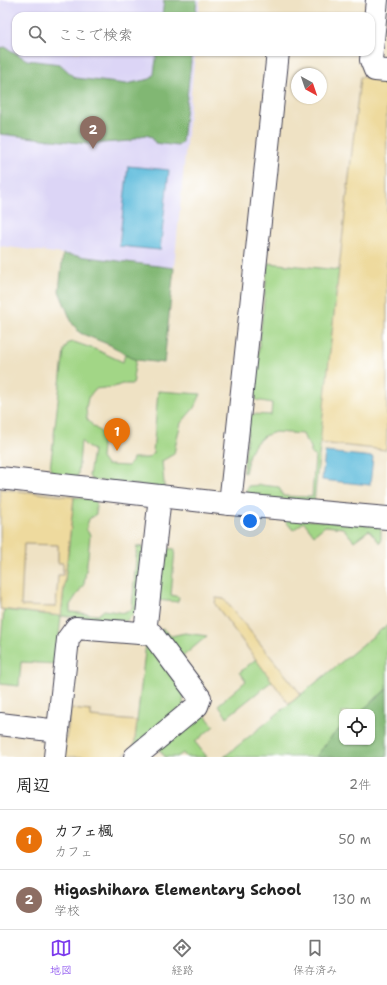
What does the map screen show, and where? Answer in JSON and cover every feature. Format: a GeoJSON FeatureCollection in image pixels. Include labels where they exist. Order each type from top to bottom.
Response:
{"type":"FeatureCollection","features":[{"type":"Feature","properties":{"kind":"street"},"geometry":{"type":"LineString","coordinates":[[375,20],[377,0]]}},
{"type":"Feature","properties":{"kind":"street"},"geometry":{"type":"LineString","coordinates":[[230,504],[278,56]]}},
{"type":"Feature","properties":{"kind":"street"},"geometry":{"type":"LineString","coordinates":[[371,56],[371,60],[375,70],[387,71]]}},
{"type":"Feature","properties":{"kind":"street"},"geometry":{"type":"LineString","coordinates":[[0,478],[230,504],[387,518],[387,514]]}},
{"type":"Feature","properties":{"kind":"street"},"geometry":{"type":"LineString","coordinates":[[145,633],[160,496]]}},
{"type":"Feature","properties":{"kind":"street"},"geometry":{"type":"LineString","coordinates":[[55,757],[68,639],[76,628],[152,634],[200,698],[197,706],[135,757]]}},
{"type":"Feature","properties":{"kind":"street"},"geometry":{"type":"LineString","coordinates":[[0,724],[58,731]]}},
{"type":"Feature","properties":{"kind":"shaded area"},"geometry":{"type":"Polygon","coordinates":[[[0,0],[200,0],[198,12],[12,12],[12,56],[195,56],[174,268],[0,246],[0,0]]]}},
{"type":"Feature","properties":{"kind":"green space"},"geometry":{"type":"Polygon","coordinates":[[[164,0],[197,0],[196,12],[162,12],[164,0]]]}},
{"type":"Feature","properties":{"kind":"green space"},"geometry":{"type":"Polygon","coordinates":[[[5,47],[12,51],[12,56],[20,56],[27,60],[60,64],[75,78],[126,84],[150,79],[154,74],[156,56],[192,56],[182,142],[178,146],[155,143],[152,137],[146,135],[130,141],[88,144],[0,134],[0,48],[5,47]]]}},
{"type":"Feature","properties":{"kind":"green space"},"geometry":{"type":"Polygon","coordinates":[[[63,254],[174,268],[164,363],[136,360],[110,345],[80,333],[72,323],[59,291],[63,254]]]}},
{"type":"Feature","properties":{"kind":"green space"},"geometry":{"type":"Polygon","coordinates":[[[268,263],[339,270],[314,502],[247,497],[246,491],[248,486],[261,485],[279,487],[283,496],[312,497],[315,456],[311,454],[311,447],[303,434],[275,432],[264,436],[256,443],[249,454],[245,473],[243,472],[250,414],[271,415],[272,403],[256,400],[254,393],[268,263]]]}},
{"type":"Feature","properties":{"kind":"green space"},"geometry":{"type":"Polygon","coordinates":[[[74,342],[97,350],[123,362],[125,354],[136,360],[133,384],[122,384],[114,387],[95,389],[88,398],[86,408],[87,419],[103,434],[101,458],[106,465],[128,466],[132,462],[133,458],[148,458],[153,453],[158,391],[201,394],[194,408],[181,423],[174,454],[162,461],[164,488],[92,480],[89,476],[93,450],[81,441],[78,475],[76,479],[55,476],[50,469],[64,350],[68,343],[74,342]]]}},
{"type":"Feature","properties":{"kind":"green space"},"geometry":{"type":"Polygon","coordinates":[[[74,497],[96,500],[96,514],[89,519],[86,529],[90,535],[84,584],[70,605],[70,612],[98,615],[104,610],[125,613],[132,609],[137,546],[143,547],[137,611],[126,621],[61,616],[74,497]]]}},
{"type":"Feature","properties":{"kind":"green space"},"geometry":{"type":"Polygon","coordinates":[[[283,518],[381,526],[381,542],[379,542],[369,530],[354,541],[343,528],[325,526],[314,535],[304,522],[293,530],[283,518]]]}},
{"type":"Feature","properties":{"kind":"green space"},"geometry":{"type":"Polygon","coordinates":[[[162,548],[175,549],[171,595],[179,597],[178,602],[156,600],[162,548]]]}},
{"type":"Feature","properties":{"kind":"green space"},"geometry":{"type":"Polygon","coordinates":[[[4,610],[61,616],[56,664],[21,662],[19,686],[0,684],[0,648],[4,610]]]}},
{"type":"Feature","properties":{"kind":"green space"},"geometry":{"type":"Polygon","coordinates":[[[387,625],[387,689],[364,709],[339,709],[339,730],[330,738],[316,757],[224,757],[387,625]]]}},
{"type":"Feature","properties":{"kind":"green space"},"geometry":{"type":"Polygon","coordinates":[[[163,629],[171,636],[185,633],[207,636],[181,658],[160,631],[163,629]]]}},
{"type":"Feature","properties":{"kind":"green space"},"geometry":{"type":"Polygon","coordinates":[[[146,643],[184,693],[183,706],[134,747],[146,643]]]}},
{"type":"Feature","properties":{"kind":"green space"},"geometry":{"type":"Polygon","coordinates":[[[256,659],[272,681],[227,717],[218,705],[246,681],[240,672],[256,659]]]}},
{"type":"Feature","properties":{"kind":"green space"},"geometry":{"type":"Polygon","coordinates":[[[387,689],[387,757],[316,757],[330,738],[339,730],[339,745],[375,745],[375,709],[364,709],[387,689]]]}},
{"type":"Feature","properties":{"kind":"green space"},"geometry":{"type":"Polygon","coordinates":[[[202,712],[214,726],[195,742],[207,757],[186,757],[183,753],[177,757],[165,757],[159,749],[202,712]]]}},
{"type":"Feature","properties":{"kind":"sand"},"geometry":{"type":"Polygon","coordinates":[[[360,77],[387,80],[386,450],[320,443],[360,77]]]}},
{"type":"Feature","properties":{"kind":"sand"},"geometry":{"type":"Polygon","coordinates":[[[0,489],[74,497],[61,616],[0,609],[0,489]],[[24,544],[21,606],[56,607],[58,575],[63,575],[63,563],[58,563],[58,545],[24,544]]]}},
{"type":"Feature","properties":{"kind":"sand"},"geometry":{"type":"Polygon","coordinates":[[[216,598],[224,599],[301,694],[289,704],[215,604],[216,598]]]}},
{"type":"Feature","properties":{"kind":"sand"},"geometry":{"type":"Polygon","coordinates":[[[71,709],[91,711],[91,717],[137,721],[134,747],[121,757],[63,757],[71,709]]]}},
{"type":"Feature","properties":{"kind":"water"},"geometry":{"type":"Polygon","coordinates":[[[128,166],[169,170],[160,250],[119,246],[128,166]]]}},
{"type":"Feature","properties":{"kind":"water"},"geometry":{"type":"Polygon","coordinates":[[[325,452],[373,457],[370,485],[322,480],[325,452]]]}},
{"type":"Feature","properties":{"kind":"place","name":"Higashihara Elementary School"},"geometry":{"type":"Point","coordinates":[93,149]}},
{"type":"Feature","properties":{"kind":"place","name":"カフェ楓"},"geometry":{"type":"Point","coordinates":[117,451]}}]}
